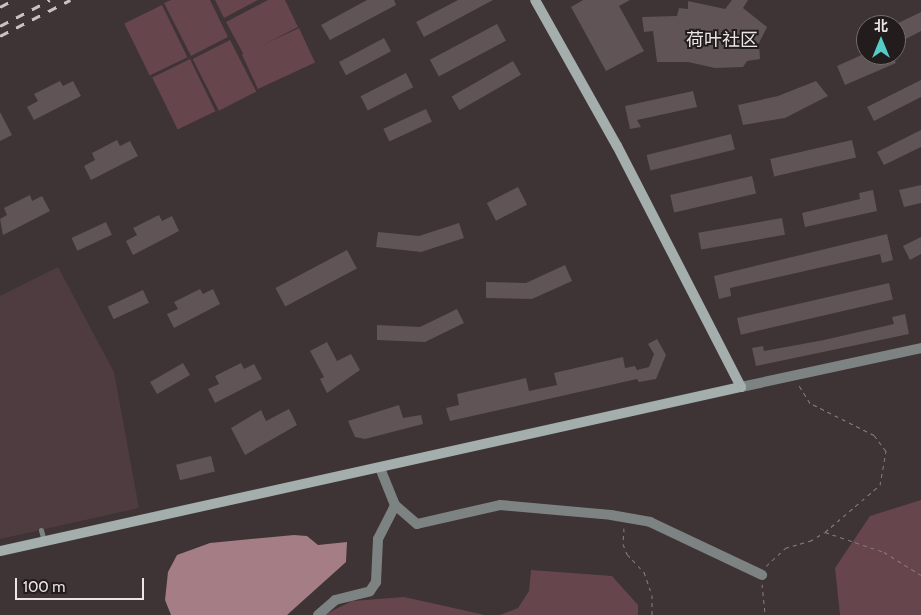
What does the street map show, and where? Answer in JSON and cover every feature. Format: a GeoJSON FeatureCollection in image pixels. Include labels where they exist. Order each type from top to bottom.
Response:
{"type":"FeatureCollection","features":[{"type":"Feature","properties":{"kind":"main road"},"geometry":{"type":"LineString","coordinates":[[0,551],[741,387],[617,146],[535,0]]}},
{"type":"Feature","properties":{"kind":"street"},"geometry":{"type":"LineString","coordinates":[[741,387],[921,348]]}},
{"type":"Feature","properties":{"kind":"street"},"geometry":{"type":"LineString","coordinates":[[380,468],[395,504],[417,524],[510,504],[624,517],[650,522],[762,575]]}},
{"type":"Feature","properties":{"kind":"street"},"geometry":{"type":"LineString","coordinates":[[318,615],[335,600],[370,591],[376,582],[378,539],[395,504]]}},
{"type":"Feature","properties":{"kind":"lane"},"geometry":{"type":"LineString","coordinates":[[41,530],[44,541]]}},
{"type":"Feature","properties":{"kind":"path"},"geometry":{"type":"LineString","coordinates":[[765,615],[762,575],[765,566],[785,548],[810,542],[825,532],[880,485],[886,450],[874,435],[810,403],[792,375]]}},
{"type":"Feature","properties":{"kind":"path"},"geometry":{"type":"LineString","coordinates":[[624,517],[623,544],[627,554],[644,572],[652,595],[652,615]]}},
{"type":"Feature","properties":{"kind":"path"},"geometry":{"type":"LineString","coordinates":[[825,532],[884,552],[921,575]]}},
{"type":"Feature","properties":{"kind":"shaded area"},"geometry":{"type":"Polygon","coordinates":[[[171,0],[210,0],[228,37],[191,56],[164,3],[171,0]]]}},
{"type":"Feature","properties":{"kind":"shaded area"},"geometry":{"type":"Polygon","coordinates":[[[215,0],[258,0],[224,18],[215,0]]]}},
{"type":"Feature","properties":{"kind":"shaded area"},"geometry":{"type":"Polygon","coordinates":[[[268,0],[285,0],[298,27],[244,55],[226,22],[268,0]]]}},
{"type":"Feature","properties":{"kind":"shaded area"},"geometry":{"type":"Polygon","coordinates":[[[162,5],[187,57],[150,76],[124,23],[162,5]]]}},
{"type":"Feature","properties":{"kind":"shaded area"},"geometry":{"type":"Polygon","coordinates":[[[299,28],[315,62],[258,89],[242,55],[299,28]]]}},
{"type":"Feature","properties":{"kind":"shaded area"},"geometry":{"type":"Polygon","coordinates":[[[230,40],[256,92],[219,111],[193,59],[230,40]]]}},
{"type":"Feature","properties":{"kind":"shaded area"},"geometry":{"type":"Polygon","coordinates":[[[190,59],[215,111],[178,130],[152,77],[190,59]]]}},
{"type":"Feature","properties":{"kind":"shaded area"},"geometry":{"type":"Polygon","coordinates":[[[58,267],[114,372],[139,508],[0,539],[0,296],[58,267]]]}},
{"type":"Feature","properties":{"kind":"shaded area"},"geometry":{"type":"Polygon","coordinates":[[[921,500],[921,615],[840,615],[835,568],[870,516],[921,500]]]}},
{"type":"Feature","properties":{"kind":"shaded area"},"geometry":{"type":"Polygon","coordinates":[[[294,535],[307,536],[318,545],[347,542],[346,562],[287,615],[171,615],[165,600],[168,572],[177,555],[210,543],[294,535]]]}},
{"type":"Feature","properties":{"kind":"shaded area"},"geometry":{"type":"Polygon","coordinates":[[[531,570],[612,576],[638,605],[638,615],[500,615],[518,608],[529,591],[531,570]]]}},
{"type":"Feature","properties":{"kind":"shaded area"},"geometry":{"type":"Polygon","coordinates":[[[404,597],[485,615],[324,615],[352,601],[404,597]]]}},
{"type":"Feature","properties":{"kind":"building"},"geometry":{"type":"Polygon","coordinates":[[[367,0],[394,0],[396,5],[330,40],[321,25],[367,0]]]}},
{"type":"Feature","properties":{"kind":"building"},"geometry":{"type":"Polygon","coordinates":[[[458,0],[493,0],[424,37],[416,22],[458,0]]]}},
{"type":"Feature","properties":{"kind":"building"},"geometry":{"type":"Polygon","coordinates":[[[583,0],[630,0],[619,6],[644,51],[606,71],[571,7],[583,0]]]}},
{"type":"Feature","properties":{"kind":"building"},"geometry":{"type":"Polygon","coordinates":[[[732,0],[748,0],[743,8],[767,27],[759,43],[760,59],[747,61],[743,67],[715,68],[688,62],[657,62],[653,31],[644,32],[642,17],[677,16],[679,8],[688,9],[688,1],[725,9],[732,0]]]}},
{"type":"Feature","properties":{"kind":"building"},"geometry":{"type":"Polygon","coordinates":[[[921,12],[921,31],[906,39],[906,19],[921,12]]]}},
{"type":"Feature","properties":{"kind":"building"},"geometry":{"type":"Polygon","coordinates":[[[497,24],[506,41],[439,76],[430,60],[497,24]]]}},
{"type":"Feature","properties":{"kind":"building"},"geometry":{"type":"Polygon","coordinates":[[[384,38],[391,51],[346,75],[339,62],[384,38]]]}},
{"type":"Feature","properties":{"kind":"building"},"geometry":{"type":"Polygon","coordinates":[[[856,57],[856,65],[891,65],[845,85],[837,66],[856,57]]]}},
{"type":"Feature","properties":{"kind":"building"},"geometry":{"type":"Polygon","coordinates":[[[513,61],[521,75],[460,110],[452,96],[513,61]]]}},
{"type":"Feature","properties":{"kind":"building"},"geometry":{"type":"Polygon","coordinates":[[[406,73],[413,87],[368,110],[361,96],[406,73]]]}},
{"type":"Feature","properties":{"kind":"building"},"geometry":{"type":"Polygon","coordinates":[[[921,80],[921,97],[874,121],[867,107],[921,80]]]}},
{"type":"Feature","properties":{"kind":"building"},"geometry":{"type":"Polygon","coordinates":[[[60,81],[63,86],[73,81],[81,96],[34,120],[27,107],[38,101],[34,94],[60,81]]]}},
{"type":"Feature","properties":{"kind":"building"},"geometry":{"type":"Polygon","coordinates":[[[816,81],[828,96],[785,118],[743,125],[738,105],[778,96],[816,81]]]}},
{"type":"Feature","properties":{"kind":"building"},"geometry":{"type":"Polygon","coordinates":[[[693,91],[697,107],[637,120],[641,127],[630,129],[625,106],[693,91]]]}},
{"type":"Feature","properties":{"kind":"building"},"geometry":{"type":"Polygon","coordinates":[[[426,109],[432,122],[389,142],[383,129],[426,109]]]}},
{"type":"Feature","properties":{"kind":"building"},"geometry":{"type":"Polygon","coordinates":[[[0,112],[12,135],[0,141],[0,112]]]}},
{"type":"Feature","properties":{"kind":"building"},"geometry":{"type":"Polygon","coordinates":[[[921,130],[921,147],[884,165],[877,152],[921,130]]]}},
{"type":"Feature","properties":{"kind":"building"},"geometry":{"type":"Polygon","coordinates":[[[731,134],[735,150],[650,171],[647,155],[731,134]]]}},
{"type":"Feature","properties":{"kind":"building"},"geometry":{"type":"Polygon","coordinates":[[[117,140],[120,146],[130,141],[138,156],[91,180],[84,166],[95,160],[92,153],[117,140]]]}},
{"type":"Feature","properties":{"kind":"building"},"geometry":{"type":"Polygon","coordinates":[[[852,140],[856,158],[774,176],[770,159],[852,140]]]}},
{"type":"Feature","properties":{"kind":"building"},"geometry":{"type":"Polygon","coordinates":[[[752,176],[756,194],[674,212],[670,195],[752,176]]]}},
{"type":"Feature","properties":{"kind":"building"},"geometry":{"type":"Polygon","coordinates":[[[921,185],[921,203],[904,207],[899,190],[921,185]]]}},
{"type":"Feature","properties":{"kind":"building"},"geometry":{"type":"Polygon","coordinates":[[[518,187],[527,205],[496,221],[487,203],[518,187]]]}},
{"type":"Feature","properties":{"kind":"building"},"geometry":{"type":"Polygon","coordinates":[[[873,190],[877,211],[805,227],[802,213],[860,199],[859,193],[873,190]]]}},
{"type":"Feature","properties":{"kind":"building"},"geometry":{"type":"Polygon","coordinates":[[[30,195],[32,201],[42,196],[50,211],[3,235],[0,219],[7,215],[4,208],[30,195]]]}},
{"type":"Feature","properties":{"kind":"building"},"geometry":{"type":"Polygon","coordinates":[[[159,215],[162,221],[172,216],[179,231],[133,255],[126,241],[137,235],[133,228],[159,215]]]}},
{"type":"Feature","properties":{"kind":"building"},"geometry":{"type":"Polygon","coordinates":[[[782,218],[785,235],[701,250],[698,233],[782,218]]]}},
{"type":"Feature","properties":{"kind":"building"},"geometry":{"type":"Polygon","coordinates":[[[106,222],[112,235],[77,251],[72,238],[106,222]]]}},
{"type":"Feature","properties":{"kind":"building"},"geometry":{"type":"Polygon","coordinates":[[[459,223],[464,238],[421,252],[376,247],[378,232],[419,236],[459,223]]]}},
{"type":"Feature","properties":{"kind":"building"},"geometry":{"type":"Polygon","coordinates":[[[887,234],[893,260],[882,263],[880,254],[730,288],[731,296],[719,299],[714,276],[887,234]]]}},
{"type":"Feature","properties":{"kind":"building"},"geometry":{"type":"Polygon","coordinates":[[[921,237],[921,254],[910,260],[903,246],[921,237]]]}},
{"type":"Feature","properties":{"kind":"building"},"geometry":{"type":"Polygon","coordinates":[[[347,250],[357,269],[285,307],[275,288],[347,250]]]}},
{"type":"Feature","properties":{"kind":"building"},"geometry":{"type":"Polygon","coordinates":[[[565,265],[572,281],[532,299],[486,298],[486,282],[526,283],[565,265]]]}},
{"type":"Feature","properties":{"kind":"building"},"geometry":{"type":"Polygon","coordinates":[[[889,283],[893,300],[741,335],[737,318],[889,283]]]}},
{"type":"Feature","properties":{"kind":"building"},"geometry":{"type":"Polygon","coordinates":[[[200,289],[203,294],[213,289],[220,304],[174,328],[167,314],[178,309],[174,302],[200,289]]]}},
{"type":"Feature","properties":{"kind":"building"},"geometry":{"type":"Polygon","coordinates":[[[143,290],[149,303],[114,319],[108,306],[143,290]]]}},
{"type":"Feature","properties":{"kind":"building"},"geometry":{"type":"Polygon","coordinates":[[[457,309],[464,323],[425,342],[377,340],[377,325],[420,327],[457,309]]]}},
{"type":"Feature","properties":{"kind":"building"},"geometry":{"type":"Polygon","coordinates":[[[905,314],[909,334],[756,366],[752,348],[763,346],[764,351],[824,340],[894,324],[892,317],[905,314]]]}},
{"type":"Feature","properties":{"kind":"building"},"geometry":{"type":"Polygon","coordinates":[[[657,339],[666,355],[656,379],[639,382],[637,379],[450,421],[446,408],[459,405],[457,394],[526,378],[529,391],[557,385],[554,373],[623,357],[625,368],[635,366],[637,370],[649,367],[654,354],[648,344],[657,339]]]}},
{"type":"Feature","properties":{"kind":"building"},"geometry":{"type":"Polygon","coordinates":[[[327,342],[337,361],[351,354],[360,370],[327,393],[320,379],[324,377],[310,351],[327,342]]]}},
{"type":"Feature","properties":{"kind":"building"},"geometry":{"type":"Polygon","coordinates":[[[183,363],[190,375],[157,394],[150,382],[183,363]]]}},
{"type":"Feature","properties":{"kind":"building"},"geometry":{"type":"Polygon","coordinates":[[[241,363],[244,369],[254,364],[262,379],[215,403],[208,389],[219,384],[215,376],[241,363]]]}},
{"type":"Feature","properties":{"kind":"building"},"geometry":{"type":"Polygon","coordinates":[[[399,405],[403,418],[421,415],[423,424],[365,439],[355,437],[348,421],[399,405]]]}},
{"type":"Feature","properties":{"kind":"building"},"geometry":{"type":"Polygon","coordinates":[[[289,409],[297,425],[245,455],[231,428],[261,410],[266,421],[289,409]]]}},
{"type":"Feature","properties":{"kind":"building"},"geometry":{"type":"Polygon","coordinates":[[[211,456],[215,472],[180,480],[176,465],[211,456]]]}},
{"type":"Feature","properties":{"kind":"railway"},"geometry":{"type":"LineString","coordinates":[[0,7],[13,0]]}},
{"type":"Feature","properties":{"kind":"railway"},"geometry":{"type":"LineString","coordinates":[[0,26],[50,0]]}},
{"type":"Feature","properties":{"kind":"railway"},"geometry":{"type":"LineString","coordinates":[[0,36],[70,0]]}},
{"type":"Feature","properties":{"kind":"district","name":"荷叶社区"},"geometry":{"type":"Point","coordinates":[722,40]}}]}
